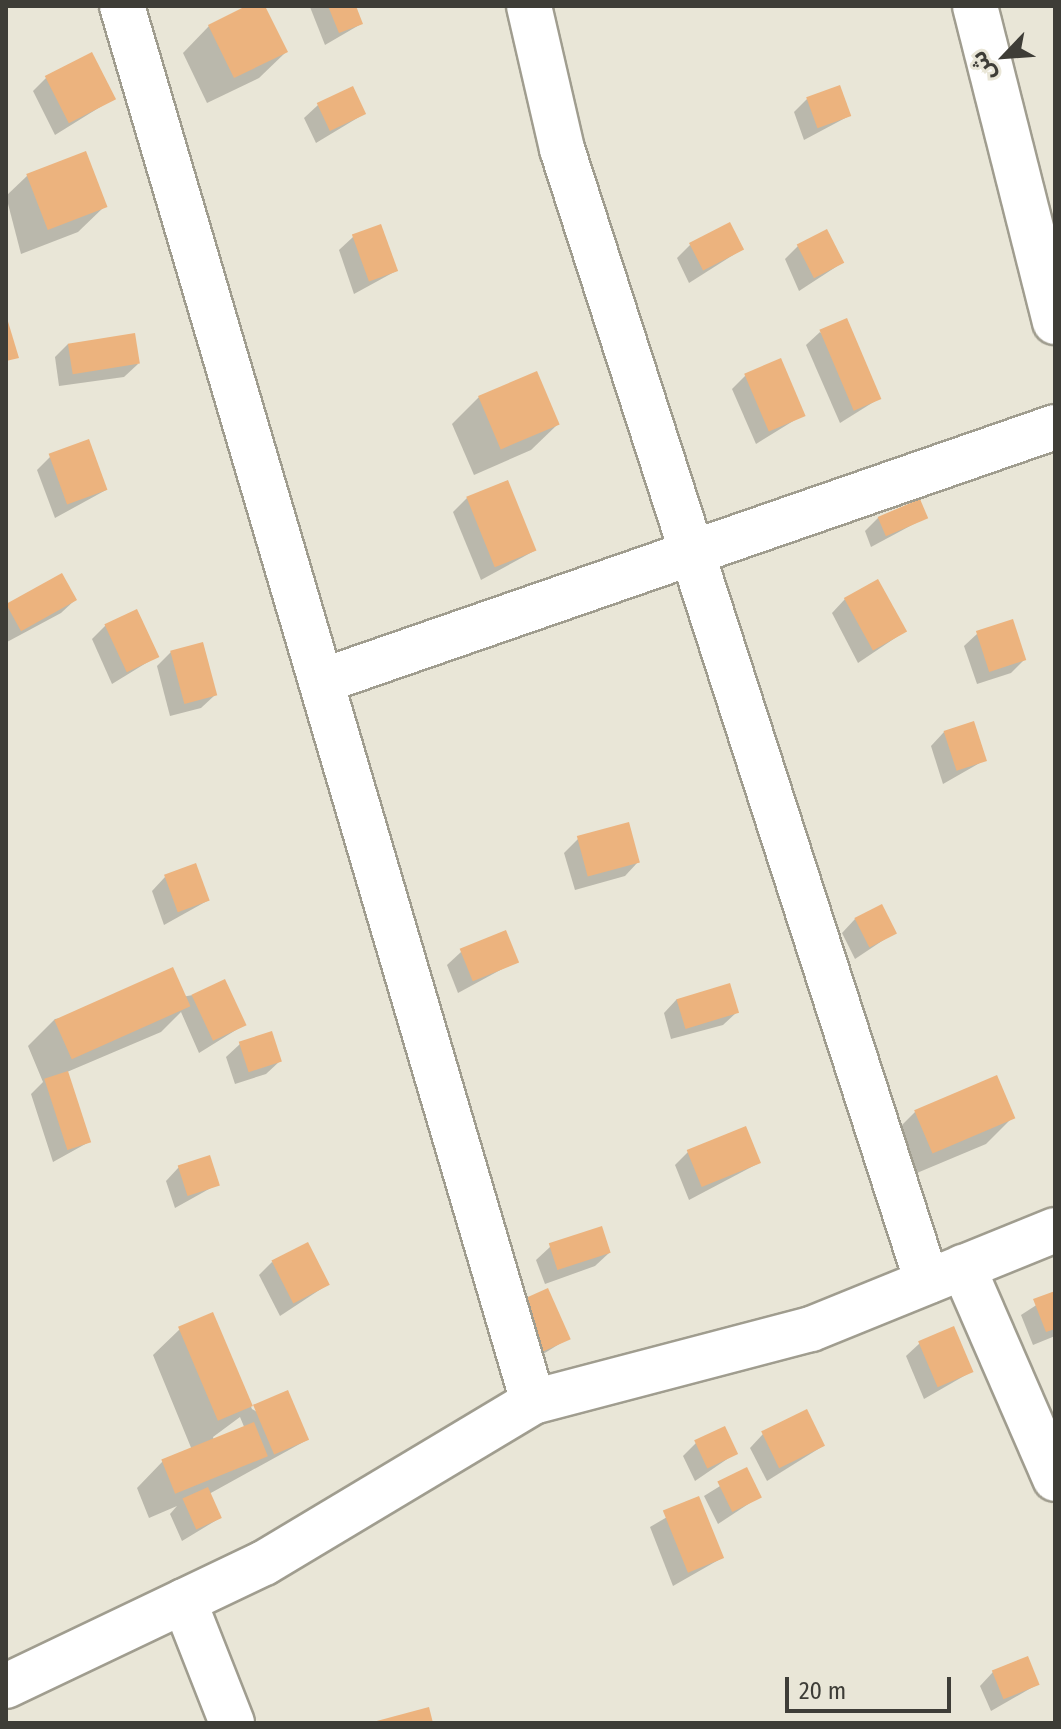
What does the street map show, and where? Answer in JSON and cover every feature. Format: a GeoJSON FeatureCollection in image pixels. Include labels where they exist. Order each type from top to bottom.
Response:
{"type":"FeatureCollection","features":[{"type":"Feature","properties":{"kind":"street"},"geometry":{"type":"LineString","coordinates":[[122,6],[533,1402]]}},
{"type":"Feature","properties":{"kind":"street"},"geometry":{"type":"LineString","coordinates":[[529,6],[562,149],[691,552],[945,1274],[1055,1479]]}},
{"type":"Feature","properties":{"kind":"street"},"geometry":{"type":"LineString","coordinates":[[975,6],[1055,322]]}},
{"type":"Feature","properties":{"kind":"street"},"geometry":{"type":"LineString","coordinates":[[322,681],[1055,427]]}},
{"type":"Feature","properties":{"kind":"street"},"geometry":{"type":"LineString","coordinates":[[6,1686],[264,1563],[533,1402],[811,1329],[1055,1230]]}},
{"type":"Feature","properties":{"kind":"street"},"geometry":{"type":"LineString","coordinates":[[184,1601],[232,1723]]}},
{"type":"Feature","properties":{"kind":"building"},"geometry":{"type":"Polygon","coordinates":[[[246,6],[265,6],[288,52],[234,78],[208,25],[246,6]]]}},
{"type":"Feature","properties":{"kind":"building"},"geometry":{"type":"Polygon","coordinates":[[[328,6],[356,6],[363,24],[339,33],[328,6]]]}},
{"type":"Feature","properties":{"kind":"building"},"geometry":{"type":"Polygon","coordinates":[[[92,52],[116,99],[69,123],[45,76],[92,52]]]}},
{"type":"Feature","properties":{"kind":"building"},"geometry":{"type":"Polygon","coordinates":[[[840,85],[851,116],[817,128],[806,97],[840,85]]]}},
{"type":"Feature","properties":{"kind":"building"},"geometry":{"type":"Polygon","coordinates":[[[353,86],[366,114],[330,131],[317,103],[353,86]]]}},
{"type":"Feature","properties":{"kind":"building"},"geometry":{"type":"Polygon","coordinates":[[[86,151],[108,207],[48,230],[26,174],[86,151]]]}},
{"type":"Feature","properties":{"kind":"building"},"geometry":{"type":"Polygon","coordinates":[[[730,222],[744,250],[703,271],[689,243],[730,222]]]}},
{"type":"Feature","properties":{"kind":"building"},"geometry":{"type":"Polygon","coordinates":[[[381,224],[398,271],[369,282],[352,235],[381,224]]]}},
{"type":"Feature","properties":{"kind":"building"},"geometry":{"type":"Polygon","coordinates":[[[827,229],[844,263],[814,278],[797,244],[827,229]]]}},
{"type":"Feature","properties":{"kind":"building"},"geometry":{"type":"Polygon","coordinates":[[[6,315],[19,358],[6,361],[6,315]]]}},
{"type":"Feature","properties":{"kind":"building"},"geometry":{"type":"Polygon","coordinates":[[[847,318],[881,399],[854,411],[819,330],[847,318]]]}},
{"type":"Feature","properties":{"kind":"building"},"geometry":{"type":"Polygon","coordinates":[[[135,333],[140,364],[73,374],[68,344],[135,333]]]}},
{"type":"Feature","properties":{"kind":"building"},"geometry":{"type":"Polygon","coordinates":[[[781,358],[806,416],[769,432],[744,374],[781,358]]]}},
{"type":"Feature","properties":{"kind":"building"},"geometry":{"type":"Polygon","coordinates":[[[537,371],[560,424],[501,449],[478,396],[537,371]]]}},
{"type":"Feature","properties":{"kind":"building"},"geometry":{"type":"Polygon","coordinates":[[[89,439],[107,490],[67,504],[49,454],[89,439]]]}},
{"type":"Feature","properties":{"kind":"building"},"geometry":{"type":"Polygon","coordinates":[[[508,480],[536,550],[495,567],[466,497],[508,480]]]}},
{"type":"Feature","properties":{"kind":"building"},"geometry":{"type":"Polygon","coordinates":[[[920,499],[928,518],[886,536],[878,517],[920,499]]]}},
{"type":"Feature","properties":{"kind":"building"},"geometry":{"type":"Polygon","coordinates":[[[62,573],[77,600],[21,631],[6,604],[62,573]]]}},
{"type":"Feature","properties":{"kind":"building"},"geometry":{"type":"Polygon","coordinates":[[[878,579],[907,631],[873,650],[844,598],[878,579]]]}},
{"type":"Feature","properties":{"kind":"building"},"geometry":{"type":"Polygon","coordinates":[[[137,609],[159,657],[127,672],[104,624],[137,609]]]}},
{"type":"Feature","properties":{"kind":"building"},"geometry":{"type":"Polygon","coordinates":[[[1013,619],[1026,660],[989,672],[976,631],[1013,619]]]}},
{"type":"Feature","properties":{"kind":"building"},"geometry":{"type":"Polygon","coordinates":[[[203,642],[217,695],[184,704],[170,651],[203,642]]]}},
{"type":"Feature","properties":{"kind":"building"},"geometry":{"type":"Polygon","coordinates":[[[974,721],[987,761],[957,771],[944,731],[974,721]]]}},
{"type":"Feature","properties":{"kind":"building"},"geometry":{"type":"Polygon","coordinates":[[[629,822],[640,863],[588,877],[577,836],[629,822]]]}},
{"type":"Feature","properties":{"kind":"building"},"geometry":{"type":"Polygon","coordinates":[[[196,863],[210,901],[178,912],[164,875],[196,863]]]}},
{"type":"Feature","properties":{"kind":"building"},"geometry":{"type":"Polygon","coordinates":[[[882,904],[897,933],[869,947],[854,918],[882,904]]]}},
{"type":"Feature","properties":{"kind":"building"},"geometry":{"type":"Polygon","coordinates":[[[506,930],[519,962],[473,981],[460,949],[506,930]]]}},
{"type":"Feature","properties":{"kind":"building"},"geometry":{"type":"Polygon","coordinates":[[[173,967],[190,1006],[72,1059],[54,1020],[173,967]]]}},
{"type":"Feature","properties":{"kind":"building"},"geometry":{"type":"Polygon","coordinates":[[[225,979],[247,1025],[213,1041],[191,995],[225,979]]]}},
{"type":"Feature","properties":{"kind":"building"},"geometry":{"type":"Polygon","coordinates":[[[730,983],[739,1013],[686,1029],[676,999],[730,983]]]}},
{"type":"Feature","properties":{"kind":"building"},"geometry":{"type":"Polygon","coordinates":[[[272,1031],[282,1061],[249,1072],[239,1042],[272,1031]]]}},
{"type":"Feature","properties":{"kind":"building"},"geometry":{"type":"Polygon","coordinates":[[[68,1071],[91,1142],[67,1150],[44,1079],[68,1071]]]}},
{"type":"Feature","properties":{"kind":"building"},"geometry":{"type":"Polygon","coordinates":[[[997,1075],[1015,1118],[933,1153],[914,1110],[997,1075]]]}},
{"type":"Feature","properties":{"kind":"building"},"geometry":{"type":"Polygon","coordinates":[[[746,1126],[761,1163],[702,1187],[687,1150],[746,1126]]]}},
{"type":"Feature","properties":{"kind":"building"},"geometry":{"type":"Polygon","coordinates":[[[210,1155],[220,1185],[188,1196],[178,1166],[210,1155]]]}},
{"type":"Feature","properties":{"kind":"building"},"geometry":{"type":"Polygon","coordinates":[[[602,1226],[611,1253],[557,1270],[549,1243],[602,1226]]]}},
{"type":"Feature","properties":{"kind":"building"},"geometry":{"type":"Polygon","coordinates":[[[308,1242],[330,1285],[293,1303],[271,1261],[308,1242]]]}},
{"type":"Feature","properties":{"kind":"building"},"geometry":{"type":"Polygon","coordinates":[[[548,1288],[571,1339],[541,1353],[518,1301],[548,1288]]]}},
{"type":"Feature","properties":{"kind":"building"},"geometry":{"type":"Polygon","coordinates":[[[1055,1291],[1055,1329],[1046,1332],[1033,1299],[1055,1291]]]}},
{"type":"Feature","properties":{"kind":"building"},"geometry":{"type":"Polygon","coordinates":[[[213,1312],[253,1406],[218,1421],[178,1327],[213,1312]]]}},
{"type":"Feature","properties":{"kind":"building"},"geometry":{"type":"Polygon","coordinates":[[[954,1326],[974,1372],[938,1387],[918,1341],[954,1326]]]}},
{"type":"Feature","properties":{"kind":"building"},"geometry":{"type":"Polygon","coordinates":[[[288,1390],[309,1440],[274,1455],[253,1405],[288,1390]]]}},
{"type":"Feature","properties":{"kind":"building"},"geometry":{"type":"Polygon","coordinates":[[[807,1409],[825,1446],[779,1468],[761,1431],[807,1409]]]}},
{"type":"Feature","properties":{"kind":"building"},"geometry":{"type":"Polygon","coordinates":[[[254,1422],[268,1456],[175,1494],[161,1459],[254,1422]]]}},
{"type":"Feature","properties":{"kind":"building"},"geometry":{"type":"Polygon","coordinates":[[[725,1426],[738,1454],[707,1468],[694,1440],[725,1426]]]}},
{"type":"Feature","properties":{"kind":"building"},"geometry":{"type":"Polygon","coordinates":[[[747,1467],[762,1498],[732,1512],[717,1481],[747,1467]]]}},
{"type":"Feature","properties":{"kind":"building"},"geometry":{"type":"Polygon","coordinates":[[[208,1487],[222,1518],[196,1529],[182,1498],[208,1487]]]}},
{"type":"Feature","properties":{"kind":"building"},"geometry":{"type":"Polygon","coordinates":[[[699,1496],[724,1558],[688,1573],[663,1511],[699,1496]]]}},
{"type":"Feature","properties":{"kind":"building"},"geometry":{"type":"Polygon","coordinates":[[[1028,1656],[1040,1685],[1003,1699],[992,1671],[1028,1656]]]}},
{"type":"Feature","properties":{"kind":"building"},"geometry":{"type":"Polygon","coordinates":[[[429,1707],[433,1723],[373,1723],[373,1722],[429,1707]]]}}]}
